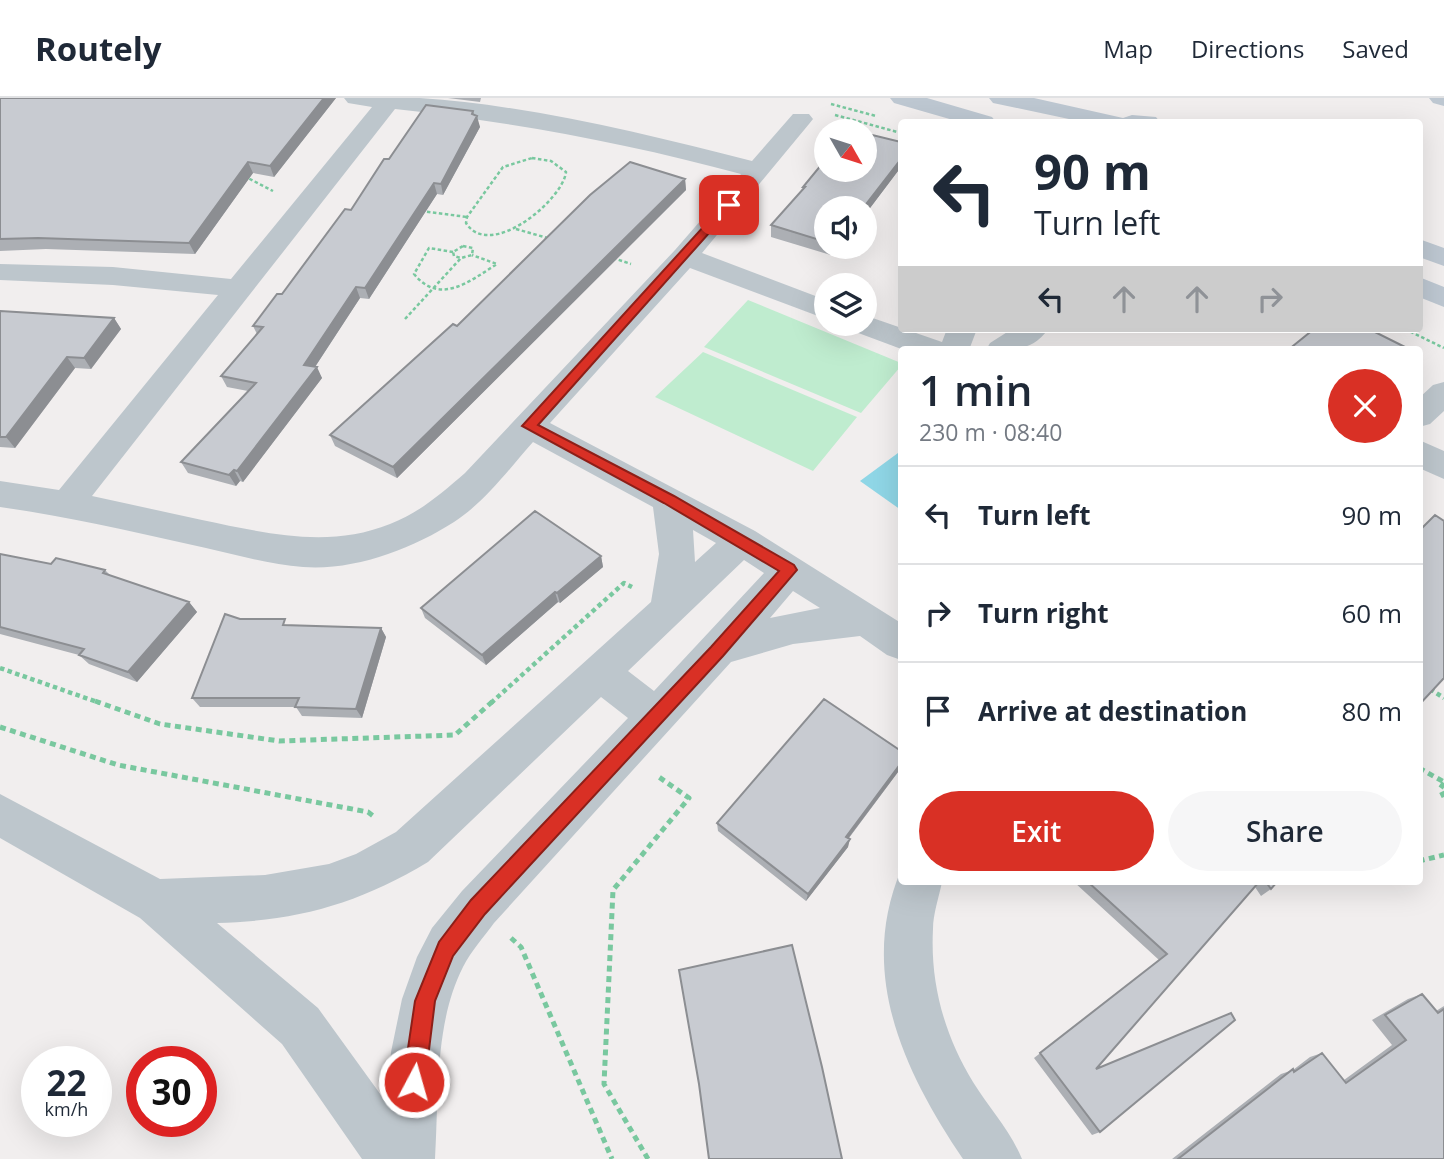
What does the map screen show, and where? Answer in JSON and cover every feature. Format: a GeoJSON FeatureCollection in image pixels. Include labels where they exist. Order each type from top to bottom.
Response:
{"type":"FeatureCollection","features":[{"type":"Feature","properties":{"kind":"street"},"geometry":{"type":"LineString","coordinates":[[356,98],[461,109],[604,132],[758,171]]}},
{"type":"Feature","properties":{"kind":"street"},"geometry":{"type":"LineString","coordinates":[[902,98],[974,119]]}},
{"type":"Feature","properties":{"kind":"street"},"geometry":{"type":"LineString","coordinates":[[1001,98],[1100,119]]}},
{"type":"Feature","properties":{"kind":"street"},"geometry":{"type":"LineString","coordinates":[[67,504],[237,288],[315,197],[388,101]]}},
{"type":"Feature","properties":{"kind":"street"},"geometry":{"type":"LineString","coordinates":[[0,495],[67,504],[260,546],[305,553],[354,549],[403,534],[444,511],[477,482],[685,256],[801,119]]}},
{"type":"Feature","properties":{"kind":"street"},"geometry":{"type":"LineString","coordinates":[[1423,249],[1444,258]]}},
{"type":"Feature","properties":{"kind":"street"},"geometry":{"type":"LineString","coordinates":[[685,256],[814,305]]}},
{"type":"Feature","properties":{"kind":"street"},"geometry":{"type":"LineString","coordinates":[[0,272],[113,276],[237,288]]}},
{"type":"Feature","properties":{"kind":"street"},"geometry":{"type":"LineString","coordinates":[[1423,288],[1444,298]]}},
{"type":"Feature","properties":{"kind":"street"},"geometry":{"type":"LineString","coordinates":[[877,323],[898,321]]}},
{"type":"Feature","properties":{"kind":"street"},"geometry":{"type":"LineString","coordinates":[[877,329],[922,346]]}},
{"type":"Feature","properties":{"kind":"street"},"geometry":{"type":"LineString","coordinates":[[1007,346],[1027,333]]}},
{"type":"Feature","properties":{"kind":"street"},"geometry":{"type":"LineString","coordinates":[[1423,412],[1444,393]]}},
{"type":"Feature","properties":{"kind":"street"},"geometry":{"type":"LineString","coordinates":[[529,426],[742,541],[898,642]]}},
{"type":"Feature","properties":{"kind":"street"},"geometry":{"type":"LineString","coordinates":[[1423,455],[1444,467]]}},
{"type":"Feature","properties":{"kind":"street"},"geometry":{"type":"LineString","coordinates":[[668,609],[678,570],[678,534],[669,500]]}},
{"type":"Feature","properties":{"kind":"street"},"geometry":{"type":"LineString","coordinates":[[156,902],[281,896],[327,887],[372,870],[412,847],[742,541]]}},
{"type":"Feature","properties":{"kind":"street"},"geometry":{"type":"LineString","coordinates":[[408,1159],[416,1056],[425,1001],[446,949],[478,907],[717,652],[789,570]]}},
{"type":"Feature","properties":{"kind":"street"},"geometry":{"type":"LineString","coordinates":[[717,652],[765,633],[816,622],[867,620]]}},
{"type":"Feature","properties":{"kind":"street"},"geometry":{"type":"LineString","coordinates":[[599,672],[656,716]]}},
{"type":"Feature","properties":{"kind":"street"},"geometry":{"type":"LineString","coordinates":[[0,815],[156,902],[300,1026],[394,1159]]}},
{"type":"Feature","properties":{"kind":"street"},"geometry":{"type":"LineString","coordinates":[[918,885],[909,928],[910,982],[923,1040],[955,1101],[995,1159]]}},
{"type":"Feature","properties":{"kind":"path"},"geometry":{"type":"LineString","coordinates":[[827,103],[888,120]]}},
{"type":"Feature","properties":{"kind":"path"},"geometry":{"type":"LineString","coordinates":[[548,159],[560,164],[566,172],[565,181],[516,229],[496,236],[481,234],[469,229],[467,217],[503,167],[516,161],[548,159]]}},
{"type":"Feature","properties":{"kind":"path"},"geometry":{"type":"LineString","coordinates":[[241,174],[276,192],[315,197]]}},
{"type":"Feature","properties":{"kind":"path"},"geometry":{"type":"LineString","coordinates":[[411,210],[467,217]]}},
{"type":"Feature","properties":{"kind":"path"},"geometry":{"type":"LineString","coordinates":[[453,252],[456,248],[470,246],[481,234]]}},
{"type":"Feature","properties":{"kind":"path"},"geometry":{"type":"LineString","coordinates":[[470,246],[474,251],[472,255]]}},
{"type":"Feature","properties":{"kind":"path"},"geometry":{"type":"LineString","coordinates":[[405,319],[431,289],[461,258],[472,255],[498,264],[456,289],[431,289],[419,283],[414,274],[429,248],[453,252],[454,256],[461,258]]}},
{"type":"Feature","properties":{"kind":"path"},"geometry":{"type":"LineString","coordinates":[[1413,333],[1444,348]]}},
{"type":"Feature","properties":{"kind":"path"},"geometry":{"type":"LineString","coordinates":[[0,668],[160,724],[279,741],[455,735],[624,583],[668,609]]}},
{"type":"Feature","properties":{"kind":"path"},"geometry":{"type":"LineString","coordinates":[[1427,687],[1444,698]]}},
{"type":"Feature","properties":{"kind":"path"},"geometry":{"type":"LineString","coordinates":[[623,752],[689,798],[612,890],[604,1084],[648,1159]]}},
{"type":"Feature","properties":{"kind":"path"},"geometry":{"type":"LineString","coordinates":[[1423,770],[1444,782],[1440,789],[1444,797]]}},
{"type":"Feature","properties":{"kind":"path"},"geometry":{"type":"LineString","coordinates":[[1423,860],[1444,855]]}},
{"type":"Feature","properties":{"kind":"green space"},"geometry":{"type":"Polygon","coordinates":[[[748,300],[814,327],[814,336],[835,336],[898,362],[898,370],[861,413],[704,347],[748,300]]]}},
{"type":"Feature","properties":{"kind":"green space"},"geometry":{"type":"Polygon","coordinates":[[[703,352],[857,417],[813,471],[655,397],[703,352]]]}},
{"type":"Feature","properties":{"kind":"water"},"geometry":{"type":"Polygon","coordinates":[[[898,453],[898,508],[860,481],[898,453]]]}},
{"type":"Feature","properties":{"kind":"building"},"geometry":{"type":"Polygon","coordinates":[[[0,98],[324,98],[270,166],[248,162],[189,243],[0,239],[0,98]]]}},
{"type":"Feature","properties":{"kind":"building"},"geometry":{"type":"Polygon","coordinates":[[[426,105],[473,111],[472,114],[477,116],[441,184],[434,183],[365,288],[356,287],[304,365],[317,367],[237,471],[234,470],[229,475],[181,462],[256,383],[221,376],[263,327],[253,326],[277,294],[282,294],[345,209],[351,210],[384,159],[389,159],[426,105]]]}},
{"type":"Feature","properties":{"kind":"building"},"geometry":{"type":"Polygon","coordinates":[[[877,136],[898,141],[898,163],[872,196],[814,196],[814,238],[771,225],[814,174],[814,182],[877,182],[877,136]]]}},
{"type":"Feature","properties":{"kind":"building"},"geometry":{"type":"Polygon","coordinates":[[[630,162],[685,179],[393,467],[330,435],[453,324],[457,326],[590,195],[630,162]]]}},
{"type":"Feature","properties":{"kind":"building"},"geometry":{"type":"Polygon","coordinates":[[[0,311],[114,318],[84,358],[67,357],[6,437],[0,437],[0,311]]]}},
{"type":"Feature","properties":{"kind":"building"},"geometry":{"type":"Polygon","coordinates":[[[1309,333],[1377,333],[1403,346],[1293,346],[1309,333]]]}},
{"type":"Feature","properties":{"kind":"building"},"geometry":{"type":"Polygon","coordinates":[[[535,511],[601,556],[482,655],[421,608],[535,511]]]}},
{"type":"Feature","properties":{"kind":"building"},"geometry":{"type":"Polygon","coordinates":[[[1435,515],[1444,521],[1444,678],[1423,701],[1423,527],[1435,515]]]}},
{"type":"Feature","properties":{"kind":"building"},"geometry":{"type":"Polygon","coordinates":[[[0,554],[51,564],[56,558],[105,570],[103,573],[189,602],[128,672],[79,655],[84,649],[0,627],[0,554]]]}},
{"type":"Feature","properties":{"kind":"building"},"geometry":{"type":"Polygon","coordinates":[[[225,614],[240,619],[285,619],[283,625],[381,628],[356,709],[295,707],[299,698],[192,698],[225,614]]]}},
{"type":"Feature","properties":{"kind":"building"},"geometry":{"type":"Polygon","coordinates":[[[824,699],[898,749],[898,767],[846,837],[850,839],[808,894],[717,823],[824,699]]]}},
{"type":"Feature","properties":{"kind":"building"},"geometry":{"type":"Polygon","coordinates":[[[1091,885],[1256,885],[1096,1069],[1231,1013],[1235,1020],[1100,1132],[1040,1053],[1167,954],[1091,885]]]}},
{"type":"Feature","properties":{"kind":"building"},"geometry":{"type":"Polygon","coordinates":[[[792,945],[842,1159],[709,1159],[679,970],[792,945]]]}},
{"type":"Feature","properties":{"kind":"building"},"geometry":{"type":"Polygon","coordinates":[[[1422,994],[1438,1013],[1444,1009],[1444,1159],[1178,1159],[1293,1069],[1294,1072],[1322,1053],[1346,1083],[1406,1040],[1385,1015],[1422,994]]]}},
{"type":"Feature","properties":{"kind":"route"},"geometry":{"type":"LineString","coordinates":[[414,1082],[425,1001],[446,949],[478,907],[717,652],[789,570],[669,500],[529,426],[729,205]]}}]}
